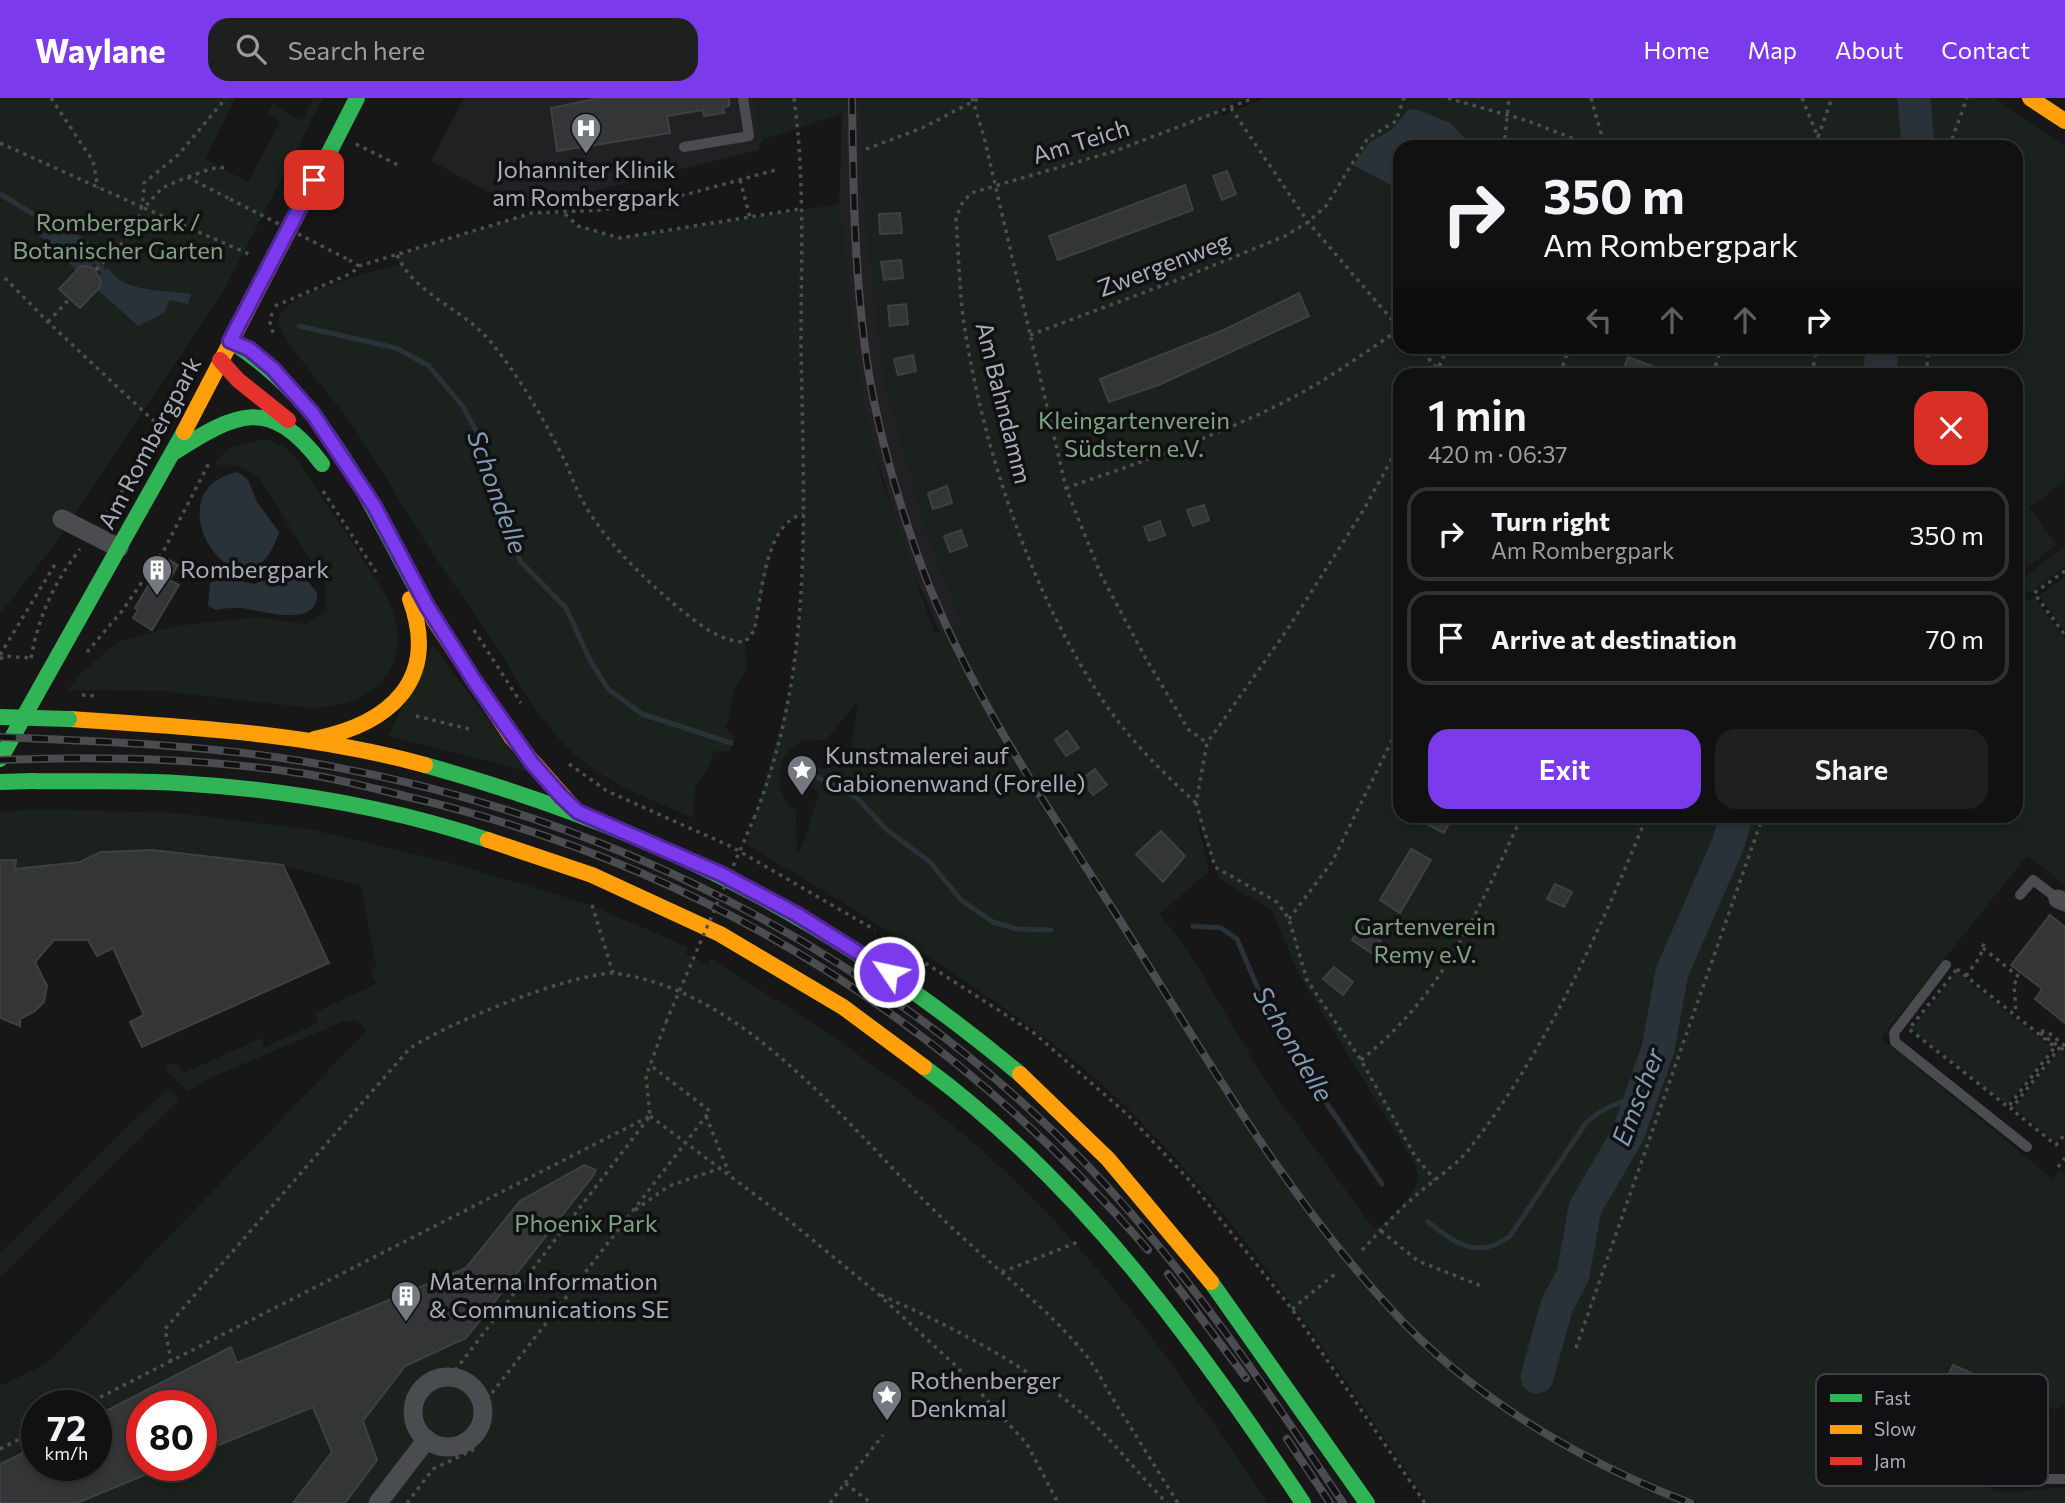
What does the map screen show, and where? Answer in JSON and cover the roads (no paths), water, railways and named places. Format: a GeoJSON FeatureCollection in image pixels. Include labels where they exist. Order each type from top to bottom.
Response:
{"type":"FeatureCollection","features":[{"type":"Feature","properties":{"kind":"main road","name":"Am Rombergpark"},"geometry":{"type":"LineString","coordinates":[[0,759],[173,453],[357,98]]}},
{"type":"Feature","properties":{"kind":"main road"},"geometry":{"type":"LineString","coordinates":[[2030,98],[2065,121]]}},
{"type":"Feature","properties":{"kind":"main road"},"geometry":{"type":"LineString","coordinates":[[230,341],[249,349],[273,369],[313,414],[374,506],[427,606],[475,682],[532,763],[578,812]]}},
{"type":"Feature","properties":{"kind":"main road"},"geometry":{"type":"LineString","coordinates":[[220,360],[238,380],[299,432],[325,482]]}},
{"type":"Feature","properties":{"kind":"main road"},"geometry":{"type":"LineString","coordinates":[[173,453],[216,425],[243,416],[260,416],[299,432]]}},
{"type":"Feature","properties":{"kind":"main road"},"geometry":{"type":"LineString","coordinates":[[296,741],[325,738],[354,730],[391,707],[402,695],[419,659],[421,627],[417,612],[369,535]]}},
{"type":"Feature","properties":{"kind":"main road"},"geometry":{"type":"LineString","coordinates":[[0,717],[213,729],[398,758],[492,784],[578,812],[671,850],[796,914],[866,956],[923,996],[1010,1066],[1107,1157],[1190,1252],[1278,1371],[1367,1503]]}},
{"type":"Feature","properties":{"kind":"main road"},"geometry":{"type":"LineString","coordinates":[[0,782],[143,779],[237,785],[384,810],[523,849],[638,893],[755,951],[838,1001],[930,1069],[996,1124],[1066,1191],[1173,1316],[1303,1503]]}},
{"type":"Feature","properties":{"kind":"street"},"geometry":{"type":"LineString","coordinates":[[62,519],[119,548]]}},
{"type":"Feature","properties":{"kind":"street"},"geometry":{"type":"LineString","coordinates":[[450,1377],[468,1383],[480,1398],[483,1416],[480,1426],[467,1441],[457,1445],[447,1447],[427,1440],[415,1424],[414,1404],[423,1387],[431,1381],[450,1377]]}},
{"type":"Feature","properties":{"kind":"street"},"geometry":{"type":"LineString","coordinates":[[378,1503],[427,1440]]}},
{"type":"Feature","properties":{"kind":"lane"},"geometry":{"type":"LineString","coordinates":[[684,147],[749,136],[743,98]]}},
{"type":"Feature","properties":{"kind":"lane"},"geometry":{"type":"LineString","coordinates":[[2020,895],[2033,880],[2062,901]]}},
{"type":"Feature","properties":{"kind":"lane"},"geometry":{"type":"LineString","coordinates":[[1947,965],[1894,1033],[1895,1042],[2026,1147]]}},
{"type":"Feature","properties":{"kind":"waterway","name":"Emscher"},"geometry":{"type":"LineString","coordinates":[[1914,98],[1917,140]]}},
{"type":"Feature","properties":{"kind":"waterway","name":"Schondelle"},"geometry":{"type":"LineString","coordinates":[[0,194],[45,221]]}},
{"type":"Feature","properties":{"kind":"waterway","name":"Schondelle"},"geometry":{"type":"LineString","coordinates":[[92,256],[107,276]]}},
{"type":"Feature","properties":{"kind":"waterway","name":"Schondelle"},"geometry":{"type":"LineString","coordinates":[[299,326],[396,348],[429,366],[464,408],[484,446],[494,492],[520,561],[566,608],[591,662],[608,689],[642,714],[731,743]]}},
{"type":"Feature","properties":{"kind":"waterway","name":"Emscher"},"geometry":{"type":"LineString","coordinates":[[1880,368],[1881,354]]}},
{"type":"Feature","properties":{"kind":"waterway","name":"Schondelle"},"geometry":{"type":"LineString","coordinates":[[811,774],[856,797],[887,830],[930,862],[961,900],[993,922],[1017,929],[1051,930]]}},
{"type":"Feature","properties":{"kind":"waterway","name":"Schondelle"},"geometry":{"type":"LineString","coordinates":[[1537,1377],[1557,1305],[1573,1275],[1585,1208],[1628,1134],[1658,1049],[1672,972],[1728,844],[1734,823]]}},
{"type":"Feature","properties":{"kind":"waterway","name":"Schondelle"},"geometry":{"type":"LineString","coordinates":[[1193,926],[1221,928],[1237,939],[1259,991],[1303,1069],[1382,1184]]}},
{"type":"Feature","properties":{"kind":"waterway","name":"Schondelle"},"geometry":{"type":"LineString","coordinates":[[1428,1222],[1448,1237],[1468,1246],[1478,1248],[1499,1243],[1510,1236],[1586,1123],[1606,1109],[1641,1096]]}},
{"type":"Feature","properties":{"kind":"railway"},"geometry":{"type":"LineString","coordinates":[[852,98],[858,279],[868,366],[884,445],[898,497],[933,596],[978,690],[1004,735],[1243,1115],[1312,1214],[1349,1262],[1389,1307],[1454,1369],[1528,1423],[1607,1467],[1690,1503]]}},
{"type":"Feature","properties":{"kind":"railway"},"geometry":{"type":"LineString","coordinates":[[0,737],[151,744],[228,751],[301,761],[411,784],[520,814],[625,853],[727,900],[824,955],[917,1017],[1005,1087],[1087,1165],[1157,1244],[1222,1328],[1343,1503]]}},
{"type":"Feature","properties":{"kind":"railway"},"geometry":{"type":"LineString","coordinates":[[0,760],[150,759],[224,764],[313,775],[413,798],[521,828],[624,866],[723,911],[817,964],[906,1025],[991,1093],[1072,1168],[1148,1250]]}},
{"type":"Feature","properties":{"kind":"railway"},"geometry":{"type":"LineString","coordinates":[[1168,1274],[1246,1378]]}},
{"type":"Feature","properties":{"kind":"railway"},"geometry":{"type":"LineString","coordinates":[[1287,1439],[1330,1503]]}},
{"type":"Feature","properties":{"kind":"place","name":"Johanniter Klinik am Rombergpark"},"geometry":{"type":"Point","coordinates":[586,155]}},
{"type":"Feature","properties":{"kind":"place","name":"Rombergpark"},"geometry":{"type":"Point","coordinates":[157,597]}},
{"type":"Feature","properties":{"kind":"place","name":"Kunstmalerei auf Gabionenwand (Forelle)"},"geometry":{"type":"Point","coordinates":[802,797]}},
{"type":"Feature","properties":{"kind":"place","name":"Materna Information & Communications SE"},"geometry":{"type":"Point","coordinates":[406,1323]}},
{"type":"Feature","properties":{"kind":"place","name":"Rothenberger Denkmal"},"geometry":{"type":"Point","coordinates":[887,1422]}},
{"type":"Feature","properties":{"kind":"park label","name":"Rombergpark / Botanischer Garten"},"geometry":{"type":"Point","coordinates":[118,237]}},
{"type":"Feature","properties":{"kind":"park label","name":"Kleingartenverein Südstern e.V."},"geometry":{"type":"Point","coordinates":[1134,435]}},
{"type":"Feature","properties":{"kind":"park label","name":"Gartenverein Remy e.V."},"geometry":{"type":"Point","coordinates":[1425,941]}},
{"type":"Feature","properties":{"kind":"park label","name":"Phoenix Park"},"geometry":{"type":"Point","coordinates":[586,1224]}}]}
